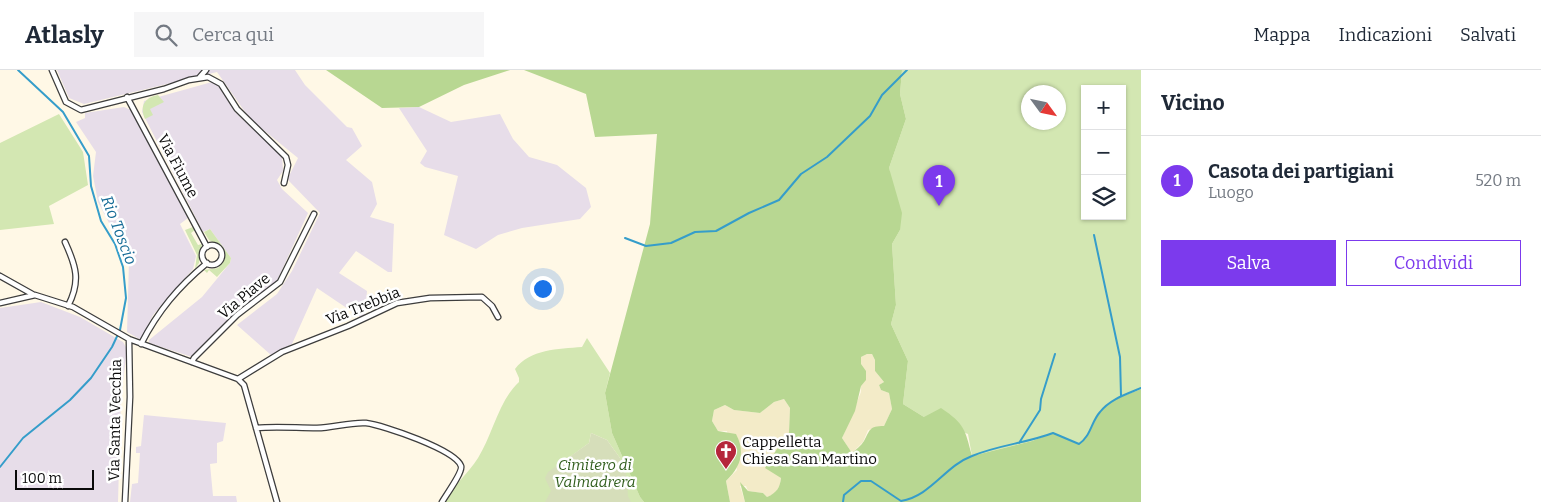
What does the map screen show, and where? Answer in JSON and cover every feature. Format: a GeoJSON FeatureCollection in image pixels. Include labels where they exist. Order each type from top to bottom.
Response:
{"type":"FeatureCollection","features":[{"type":"Feature","properties":{"kind":"street"},"geometry":{"type":"LineString","coordinates":[[52,70],[66,102],[82,110],[208,77],[221,84],[237,109],[286,157],[288,165],[284,183]]}},
{"type":"Feature","properties":{"kind":"street"},"geometry":{"type":"LineString","coordinates":[[199,78],[206,70]]}},
{"type":"Feature","properties":{"kind":"street","name":"Via Fiume"},"geometry":{"type":"LineString","coordinates":[[127,98],[207,247]]}},
{"type":"Feature","properties":{"kind":"street","name":"Via Piave"},"geometry":{"type":"LineString","coordinates":[[192,362],[237,315],[280,282],[314,214]]}},
{"type":"Feature","properties":{"kind":"street"},"geometry":{"type":"LineString","coordinates":[[65,242],[77,271],[74,294],[68,306]]}},
{"type":"Feature","properties":{"kind":"street"},"geometry":{"type":"LineString","coordinates":[[141,344],[153,320],[169,298],[207,264],[217,263],[222,257],[217,247],[207,247],[203,253],[207,264]]}},
{"type":"Feature","properties":{"kind":"street"},"geometry":{"type":"LineString","coordinates":[[0,276],[35,295],[68,306],[129,339],[238,379],[244,385],[277,502]]}},
{"type":"Feature","properties":{"kind":"street"},"geometry":{"type":"LineString","coordinates":[[0,303],[35,295]]}},
{"type":"Feature","properties":{"kind":"street","name":"Via Trebbia"},"geometry":{"type":"LineString","coordinates":[[238,379],[282,352],[348,326],[397,303],[430,298],[482,297],[492,306],[498,318]]}},
{"type":"Feature","properties":{"kind":"street","name":"Via Santa Vecchia"},"geometry":{"type":"LineString","coordinates":[[125,502],[130,397],[129,339]]}},
{"type":"Feature","properties":{"kind":"street"},"geometry":{"type":"LineString","coordinates":[[256,428],[318,428],[369,424],[407,436],[456,459],[462,467],[462,473],[448,490],[442,502]]}},
{"type":"Feature","properties":{"kind":"shaded area"},"geometry":{"type":"Polygon","coordinates":[[[57,70],[295,70],[305,85],[347,127],[352,128],[362,146],[346,160],[372,182],[377,204],[370,217],[394,224],[392,272],[388,272],[356,251],[339,273],[367,291],[365,314],[360,317],[317,288],[292,344],[271,355],[237,325],[277,294],[292,271],[320,213],[289,181],[288,178],[298,158],[250,119],[217,72],[84,104],[69,98],[57,70]]]}},
{"type":"Feature","properties":{"kind":"shaded area"},"geometry":{"type":"Polygon","coordinates":[[[212,82],[218,85],[235,112],[282,155],[283,171],[277,180],[282,189],[308,213],[276,283],[237,311],[192,357],[149,343],[149,340],[202,297],[230,263],[231,258],[210,229],[203,232],[142,112],[144,101],[212,82]]]}},
{"type":"Feature","properties":{"kind":"shaded area"},"geometry":{"type":"Polygon","coordinates":[[[124,107],[131,110],[188,218],[180,224],[196,256],[193,269],[153,315],[141,340],[127,332],[129,261],[98,202],[93,176],[96,152],[76,122],[85,118],[85,113],[124,107]]]}},
{"type":"Feature","properties":{"kind":"shaded area"},"geometry":{"type":"Polygon","coordinates":[[[419,107],[451,122],[500,114],[513,139],[529,157],[557,165],[586,188],[591,207],[580,219],[522,228],[498,235],[476,249],[444,235],[458,176],[425,167],[420,163],[427,151],[399,108],[419,107]]]}},
{"type":"Feature","properties":{"kind":"shaded area"},"geometry":{"type":"Polygon","coordinates":[[[41,302],[80,317],[123,342],[127,349],[121,397],[118,502],[0,502],[0,308],[41,302]]]}},
{"type":"Feature","properties":{"kind":"shaded area"},"geometry":{"type":"Polygon","coordinates":[[[872,354],[875,360],[875,371],[884,382],[879,385],[881,390],[889,393],[892,409],[884,426],[868,430],[863,442],[852,453],[842,438],[861,392],[861,357],[872,354]]]}},
{"type":"Feature","properties":{"kind":"shaded area"},"geometry":{"type":"Polygon","coordinates":[[[784,399],[790,408],[789,432],[786,443],[770,457],[781,478],[780,485],[775,494],[767,497],[763,493],[748,491],[746,486],[740,486],[745,502],[730,502],[726,481],[737,470],[727,431],[718,431],[712,421],[714,410],[725,405],[734,410],[760,413],[774,402],[784,399]]]}},
{"type":"Feature","properties":{"kind":"shaded area"},"geometry":{"type":"Polygon","coordinates":[[[144,415],[226,423],[223,441],[217,443],[217,463],[210,464],[213,496],[236,496],[237,502],[130,502],[132,484],[138,483],[140,453],[136,453],[136,447],[141,446],[144,415]]]}},
{"type":"Feature","properties":{"kind":"green space"},"geometry":{"type":"Polygon","coordinates":[[[326,70],[510,70],[464,85],[419,107],[382,108],[326,70]]]}},
{"type":"Feature","properties":{"kind":"green space"},"geometry":{"type":"Polygon","coordinates":[[[524,70],[902,70],[900,94],[906,119],[889,168],[902,213],[900,230],[892,244],[896,305],[891,324],[908,361],[903,404],[924,417],[941,408],[949,414],[963,428],[972,456],[1032,441],[1053,433],[1079,444],[1089,433],[1097,416],[1104,408],[1119,398],[1141,389],[1141,502],[745,502],[740,482],[748,491],[763,493],[767,497],[776,492],[780,484],[781,478],[765,468],[777,449],[786,443],[789,432],[790,408],[784,399],[774,402],[760,413],[734,410],[725,405],[714,410],[712,421],[718,431],[736,434],[741,447],[738,465],[726,481],[730,502],[644,502],[640,497],[612,433],[605,393],[650,224],[657,134],[595,137],[586,94],[524,70]],[[872,354],[861,357],[861,364],[866,371],[866,380],[861,386],[855,411],[842,438],[852,453],[863,443],[871,429],[884,426],[892,409],[889,393],[881,390],[879,385],[884,382],[875,371],[875,360],[872,354]]]}},
{"type":"Feature","properties":{"kind":"green space"},"geometry":{"type":"Polygon","coordinates":[[[902,70],[1141,70],[1141,389],[1119,398],[1104,408],[1097,416],[1089,433],[1079,444],[1053,433],[1032,441],[972,456],[968,434],[924,417],[903,404],[908,361],[891,324],[896,305],[892,244],[900,230],[889,168],[906,119],[900,94],[902,70]]]}},
{"type":"Feature","properties":{"kind":"green space"},"geometry":{"type":"Polygon","coordinates":[[[158,95],[164,102],[150,109],[153,115],[145,119],[143,114],[144,103],[153,96],[158,95]]]}},
{"type":"Feature","properties":{"kind":"green space"},"geometry":{"type":"Polygon","coordinates":[[[59,114],[83,152],[88,185],[49,206],[54,224],[0,230],[0,143],[59,114]]]}},
{"type":"Feature","properties":{"kind":"green space"},"geometry":{"type":"Polygon","coordinates":[[[193,227],[195,230],[191,233],[198,245],[202,244],[199,263],[195,269],[197,255],[185,230],[193,227]]]}},
{"type":"Feature","properties":{"kind":"green space"},"geometry":{"type":"Polygon","coordinates":[[[210,229],[231,258],[230,263],[217,277],[209,270],[207,273],[204,270],[218,268],[225,259],[223,248],[209,240],[204,232],[210,229]]]}},
{"type":"Feature","properties":{"kind":"green space"},"geometry":{"type":"Polygon","coordinates":[[[587,338],[610,373],[605,393],[612,433],[640,497],[644,502],[627,502],[620,458],[607,440],[591,433],[589,443],[560,464],[553,490],[547,502],[445,502],[483,449],[506,398],[519,382],[515,369],[521,362],[528,357],[545,351],[582,347],[587,338]]]}},
{"type":"Feature","properties":{"kind":"green space","name":"Cimitero di Valmadrera"},"geometry":{"type":"Polygon","coordinates":[[[591,433],[607,440],[620,458],[626,472],[628,496],[631,502],[545,502],[551,491],[545,478],[548,472],[589,443],[591,433]]]}},
{"type":"Feature","properties":{"kind":"waterway","name":"Rio Toscio"},"geometry":{"type":"LineString","coordinates":[[0,467],[23,438],[70,400],[91,378],[112,347],[120,330],[126,298],[123,267],[115,244],[101,221],[91,186],[89,156],[63,112],[18,70]]}},
{"type":"Feature","properties":{"kind":"waterway"},"geometry":{"type":"LineString","coordinates":[[625,238],[646,246],[671,243],[695,232],[716,231],[749,213],[779,200],[801,174],[827,157],[870,116],[882,95],[907,70]]}},
{"type":"Feature","properties":{"kind":"waterway"},"geometry":{"type":"LineString","coordinates":[[1094,235],[1120,357],[1121,396]]}},
{"type":"Feature","properties":{"kind":"waterway"},"geometry":{"type":"LineString","coordinates":[[1019,443],[1040,410],[1041,399],[1055,354]]}},
{"type":"Feature","properties":{"kind":"waterway"},"geometry":{"type":"LineString","coordinates":[[843,502],[844,495],[861,481],[871,481],[901,501],[912,498],[930,487],[962,461],[972,456],[1053,433],[1079,444],[1086,437],[1104,407],[1119,397],[1141,388]]}},
{"type":"Feature","properties":{"kind":"place","name":"Casota dei partigiani"},"geometry":{"type":"Point","coordinates":[939,206]}},
{"type":"Feature","properties":{"kind":"place","name":"Cappelletta Chiesa San Martino"},"geometry":{"type":"Point","coordinates":[726,470]}}]}
